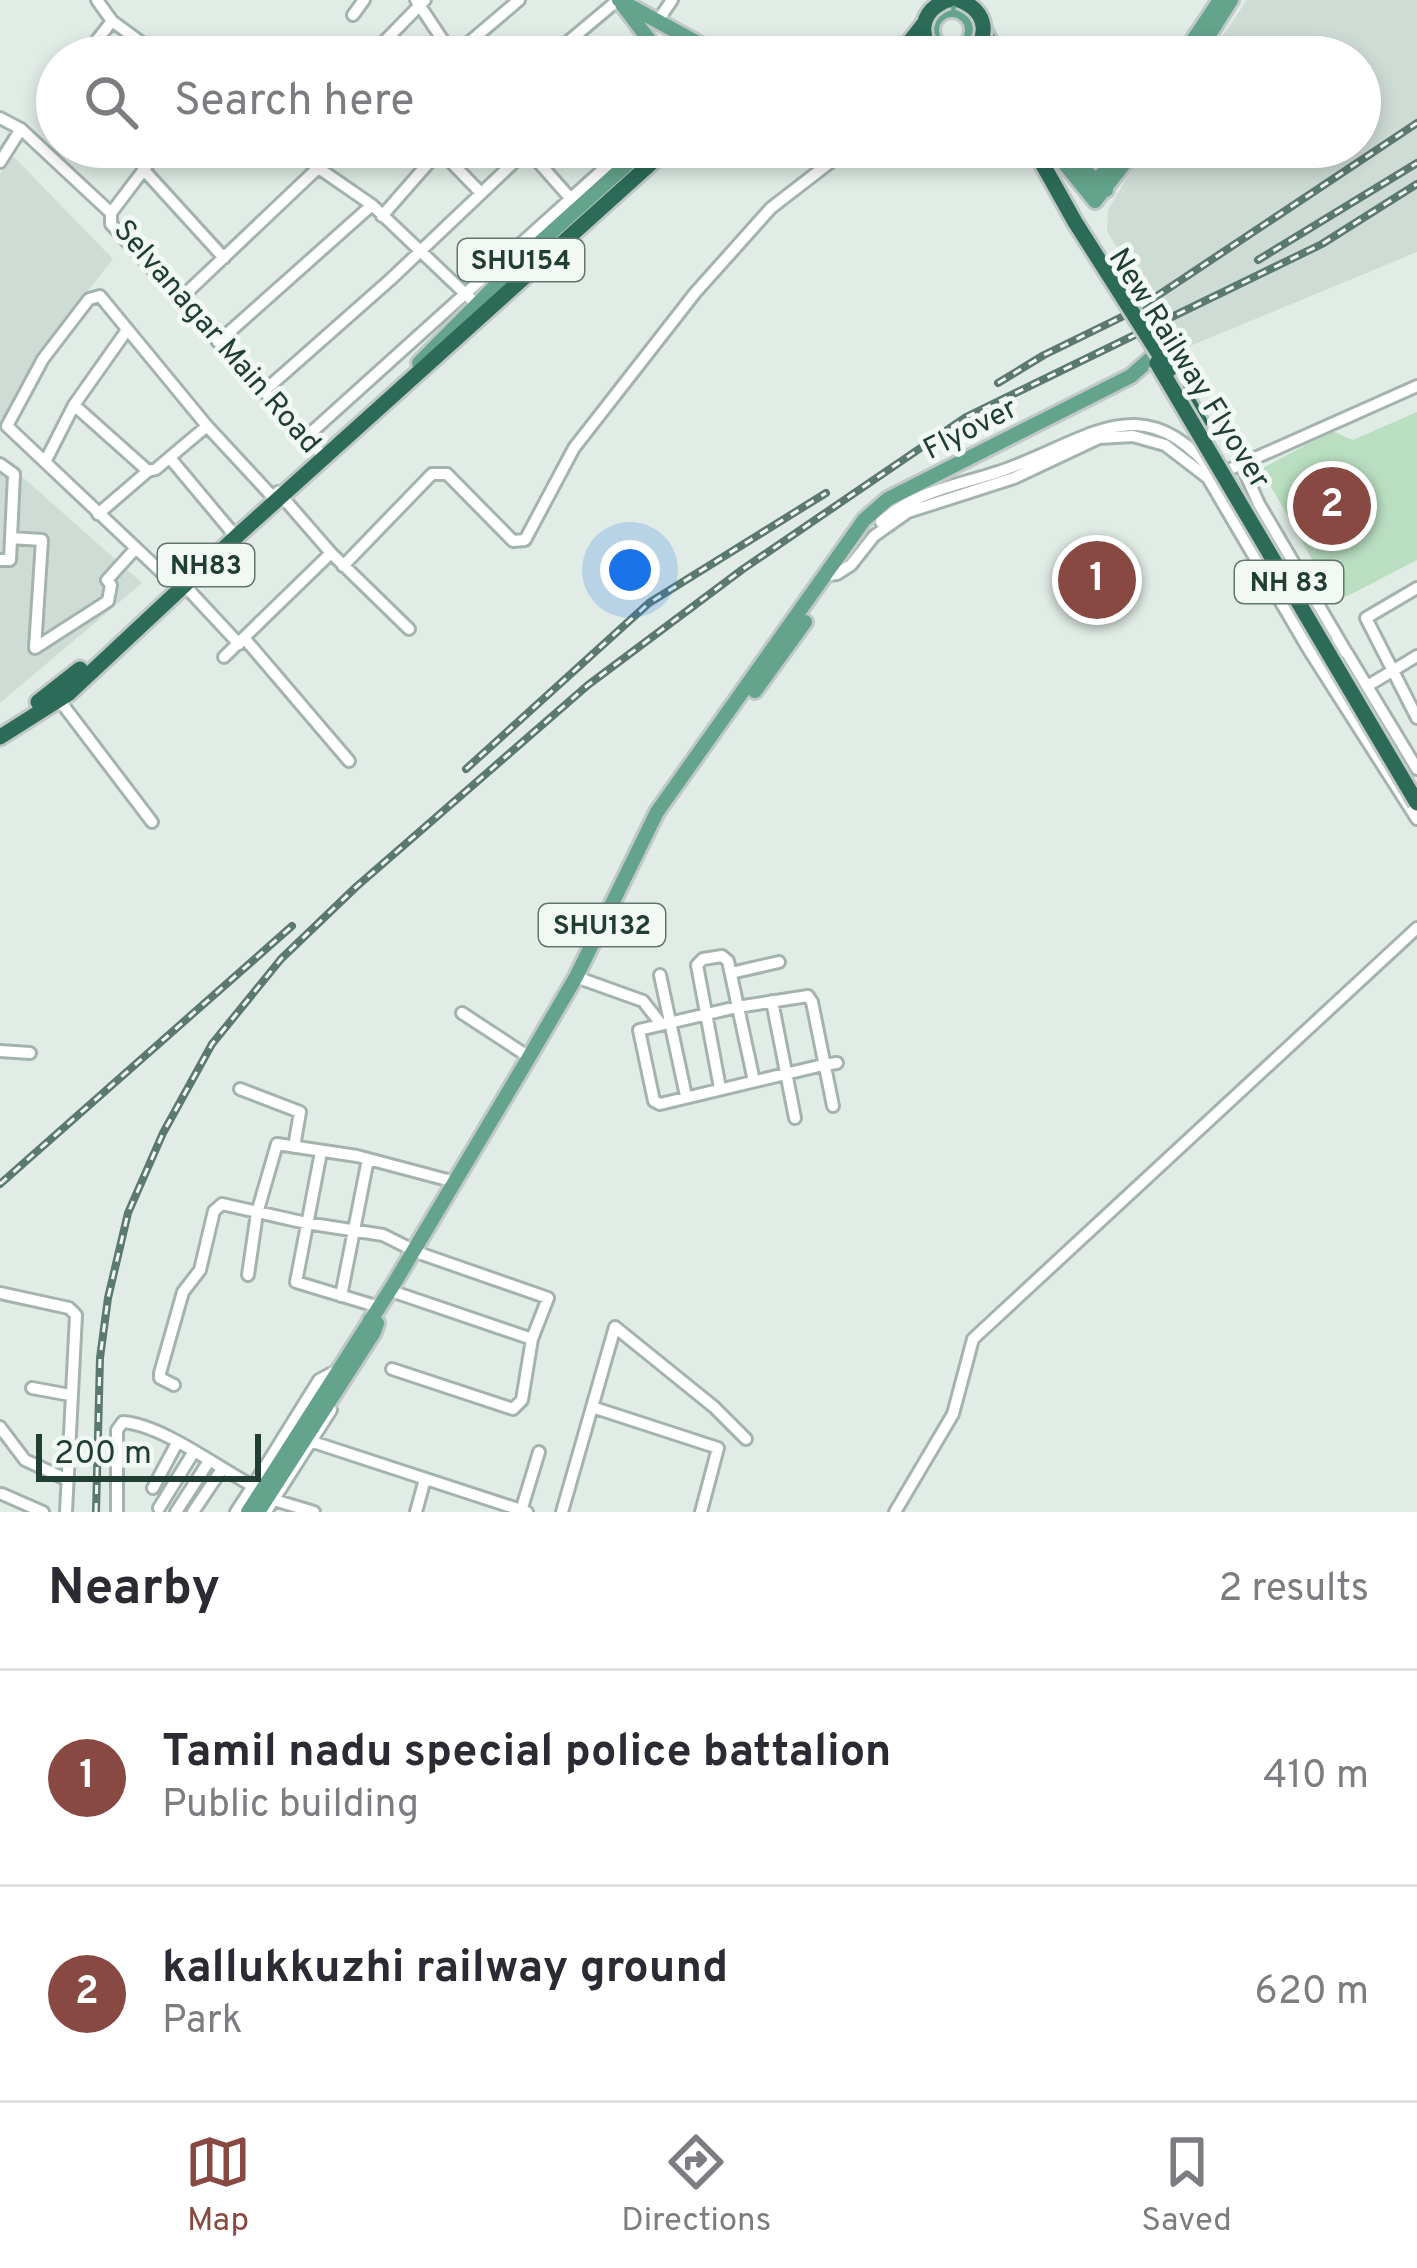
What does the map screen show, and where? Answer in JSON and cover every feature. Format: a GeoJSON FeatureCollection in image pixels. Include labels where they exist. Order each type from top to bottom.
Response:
{"type":"FeatureCollection","features":[{"type":"Feature","properties":{"kind":"highway"},"geometry":{"type":"LineString","coordinates":[[915,36],[939,8],[954,36]]}},
{"type":"Feature","properties":{"kind":"highway","name":"NH83"},"geometry":{"type":"LineString","coordinates":[[179,584],[231,531],[645,168]]}},
{"type":"Feature","properties":{"kind":"highway","name":"New Railway Flyover"},"geometry":{"type":"LineString","coordinates":[[1042,168],[1417,803]]}},
{"type":"Feature","properties":{"kind":"highway","name":"New Railway Flyover"},"geometry":{"type":"LineString","coordinates":[[1157,357],[1184,394],[1417,786]]}},
{"type":"Feature","properties":{"kind":"highway","name":"NH83"},"geometry":{"type":"LineString","coordinates":[[5,728],[60,700],[276,493]]}},
{"type":"Feature","properties":{"kind":"highway","name":"NH83"},"geometry":{"type":"LineString","coordinates":[[5,728],[131,629]]}},
{"type":"Feature","properties":{"kind":"main road"},"geometry":{"type":"LineString","coordinates":[[618,0],[683,36]]}},
{"type":"Feature","properties":{"kind":"main road"},"geometry":{"type":"LineString","coordinates":[[618,0],[646,36]]}},
{"type":"Feature","properties":{"kind":"main road"},"geometry":{"type":"LineString","coordinates":[[1196,36],[1220,0]]}},
{"type":"Feature","properties":{"kind":"main road"},"geometry":{"type":"LineString","coordinates":[[1208,36],[1231,0]]}},
{"type":"Feature","properties":{"kind":"main road"},"geometry":{"type":"LineString","coordinates":[[917,36],[939,8],[970,11]]}},
{"type":"Feature","properties":{"kind":"main road","name":"SHU154"},"geometry":{"type":"LineString","coordinates":[[405,382],[471,299],[622,168]]}},
{"type":"Feature","properties":{"kind":"main road","name":"NH83"},"geometry":{"type":"LineString","coordinates":[[405,382],[446,357],[647,168]]}},
{"type":"Feature","properties":{"kind":"main road"},"geometry":{"type":"LineString","coordinates":[[1074,168],[1096,189]]}},
{"type":"Feature","properties":{"kind":"main road"},"geometry":{"type":"LineString","coordinates":[[1078,168],[1096,189]]}},
{"type":"Feature","properties":{"kind":"main road"},"geometry":{"type":"LineString","coordinates":[[1096,189],[1110,168]]}},
{"type":"Feature","properties":{"kind":"main road"},"geometry":{"type":"LineString","coordinates":[[1096,189],[1116,168]]}},
{"type":"Feature","properties":{"kind":"main road","name":"Flyover"},"geometry":{"type":"LineString","coordinates":[[836,568],[869,522],[891,503],[1080,409],[1157,357]]}},
{"type":"Feature","properties":{"kind":"main road","name":"SHU132"},"geometry":{"type":"LineString","coordinates":[[262,1512],[578,977],[657,812],[836,568]]}},
{"type":"Feature","properties":{"kind":"main road"},"geometry":{"type":"LineString","coordinates":[[375,1318],[397,1293],[578,977]]}},
{"type":"Feature","properties":{"kind":"main road","name":"SHU132"},"geometry":{"type":"LineString","coordinates":[[248,1512],[335,1383]]}},
{"type":"Feature","properties":{"kind":"street"},"geometry":{"type":"LineString","coordinates":[[97,0],[112,21],[132,36]]}},
{"type":"Feature","properties":{"kind":"street"},"geometry":{"type":"LineString","coordinates":[[353,15],[364,0]]}},
{"type":"Feature","properties":{"kind":"street"},"geometry":{"type":"LineString","coordinates":[[477,36],[519,0]]}},
{"type":"Feature","properties":{"kind":"street"},"geometry":{"type":"LineString","coordinates":[[574,36],[618,0]]}},
{"type":"Feature","properties":{"kind":"street"},"geometry":{"type":"LineString","coordinates":[[657,22],[672,0]]}},
{"type":"Feature","properties":{"kind":"street"},"geometry":{"type":"LineString","coordinates":[[386,36],[420,2],[441,36]]}},
{"type":"Feature","properties":{"kind":"street"},"geometry":{"type":"LineString","coordinates":[[100,36],[112,21]]}},
{"type":"Feature","properties":{"kind":"street","name":"Selvanagar Main Road"},"geometry":{"type":"LineString","coordinates":[[0,118],[36,143]]}},
{"type":"Feature","properties":{"kind":"street"},"geometry":{"type":"LineString","coordinates":[[0,162],[21,129]]}},
{"type":"Feature","properties":{"kind":"street","name":"Selvanagar Main Road"},"geometry":{"type":"LineString","coordinates":[[63,168],[111,213],[111,224],[322,454]]}},
{"type":"Feature","properties":{"kind":"street"},"geometry":{"type":"LineString","coordinates":[[180,299],[319,168],[372,205],[471,299]]}},
{"type":"Feature","properties":{"kind":"street"},"geometry":{"type":"LineString","coordinates":[[382,215],[425,168]]}},
{"type":"Feature","properties":{"kind":"street"},"geometry":{"type":"LineString","coordinates":[[457,168],[481,193]]}},
{"type":"Feature","properties":{"kind":"street"},"geometry":{"type":"LineString","coordinates":[[262,392],[507,168]]}},
{"type":"Feature","properties":{"kind":"street"},"geometry":{"type":"LineString","coordinates":[[544,168],[571,199]]}},
{"type":"Feature","properties":{"kind":"street"},"geometry":{"type":"LineString","coordinates":[[304,439],[471,299],[605,168]]}},
{"type":"Feature","properties":{"kind":"street"},"geometry":{"type":"LineString","coordinates":[[343,566],[438,472],[447,474],[513,541],[525,541],[574,448],[695,293],[771,208],[823,168]]}},
{"type":"Feature","properties":{"kind":"street"},"geometry":{"type":"LineString","coordinates":[[111,213],[143,169],[224,259]]}},
{"type":"Feature","properties":{"kind":"street"},"geometry":{"type":"LineString","coordinates":[[218,342],[372,205]]}},
{"type":"Feature","properties":{"kind":"street"},"geometry":{"type":"LineString","coordinates":[[349,760],[242,642],[7,426],[43,359],[93,296],[100,296],[207,426],[409,629]]}},
{"type":"Feature","properties":{"kind":"street"},"geometry":{"type":"LineString","coordinates":[[45,462],[74,406],[127,330]]}},
{"type":"Feature","properties":{"kind":"street"},"geometry":{"type":"LineString","coordinates":[[1212,476],[1417,386]]}},
{"type":"Feature","properties":{"kind":"street"},"geometry":{"type":"LineString","coordinates":[[74,406],[148,471]]}},
{"type":"Feature","properties":{"kind":"street"},"geometry":{"type":"LineString","coordinates":[[98,514],[207,426]]}},
{"type":"Feature","properties":{"kind":"street"},"geometry":{"type":"LineString","coordinates":[[836,568],[908,512],[1014,478],[1100,438],[1133,436],[1165,445],[1212,476],[1313,634],[1348,655]]}},
{"type":"Feature","properties":{"kind":"street"},"geometry":{"type":"LineString","coordinates":[[170,458],[231,531]]}},
{"type":"Feature","properties":{"kind":"street"},"geometry":{"type":"LineString","coordinates":[[0,464],[14,474],[10,560],[0,560]]}},
{"type":"Feature","properties":{"kind":"street"},"geometry":{"type":"LineString","coordinates":[[1241,464],[1259,504],[1417,769]]}},
{"type":"Feature","properties":{"kind":"street"},"geometry":{"type":"LineString","coordinates":[[1212,476],[1309,650],[1417,819]]}},
{"type":"Feature","properties":{"kind":"street"},"geometry":{"type":"LineString","coordinates":[[11,538],[42,540],[35,648],[108,601],[111,585],[107,580],[136,548]]}},
{"type":"Feature","properties":{"kind":"street"},"geometry":{"type":"LineString","coordinates":[[224,657],[331,553]]}},
{"type":"Feature","properties":{"kind":"street"},"geometry":{"type":"LineString","coordinates":[[1417,589],[1366,618],[1417,718]]}},
{"type":"Feature","properties":{"kind":"street"},"geometry":{"type":"LineString","coordinates":[[1309,650],[1317,655],[1348,655]]}},
{"type":"Feature","properties":{"kind":"street"},"geometry":{"type":"LineString","coordinates":[[1369,685],[1417,656]]}},
{"type":"Feature","properties":{"kind":"street"},"geometry":{"type":"LineString","coordinates":[[60,700],[152,822]]}},
{"type":"Feature","properties":{"kind":"street"},"geometry":{"type":"LineString","coordinates":[[895,1512],[953,1414],[973,1340],[1417,928]]}},
{"type":"Feature","properties":{"kind":"street"},"geometry":{"type":"LineString","coordinates":[[720,1088],[699,961],[727,957],[754,1081]]}},
{"type":"Feature","properties":{"kind":"street"},"geometry":{"type":"LineString","coordinates":[[731,973],[779,962]]}},
{"type":"Feature","properties":{"kind":"street"},"geometry":{"type":"LineString","coordinates":[[660,975],[666,1023],[686,1096]]}},
{"type":"Feature","properties":{"kind":"street"},"geometry":{"type":"LineString","coordinates":[[578,977],[643,1001],[666,1023]]}},
{"type":"Feature","properties":{"kind":"street"},"geometry":{"type":"LineString","coordinates":[[830,1064],[660,1104],[654,1101],[639,1030],[736,1006],[808,996],[830,1064],[833,1106]]}},
{"type":"Feature","properties":{"kind":"street"},"geometry":{"type":"LineString","coordinates":[[772,1001],[795,1118]]}},
{"type":"Feature","properties":{"kind":"street"},"geometry":{"type":"LineString","coordinates":[[463,1013],[529,1057]]}},
{"type":"Feature","properties":{"kind":"street"},"geometry":{"type":"LineString","coordinates":[[0,1051],[30,1053]]}},
{"type":"Feature","properties":{"kind":"street"},"geometry":{"type":"LineString","coordinates":[[240,1089],[300,1112],[294,1148]]}},
{"type":"Feature","properties":{"kind":"street"},"geometry":{"type":"LineString","coordinates":[[248,1275],[257,1213],[275,1145],[368,1159],[455,1182]]}},
{"type":"Feature","properties":{"kind":"street"},"geometry":{"type":"LineString","coordinates":[[321,1152],[296,1282],[341,1296],[375,1318]]}},
{"type":"Feature","properties":{"kind":"street"},"geometry":{"type":"LineString","coordinates":[[341,1296],[368,1159]]}},
{"type":"Feature","properties":{"kind":"street"},"geometry":{"type":"LineString","coordinates":[[174,1385],[160,1378],[160,1373],[183,1292],[203,1263],[216,1205],[382,1234],[417,1252],[548,1298],[524,1369],[522,1400],[513,1409],[392,1369]]}},
{"type":"Feature","properties":{"kind":"street"},"geometry":{"type":"LineString","coordinates":[[0,1293],[74,1310],[66,1512]]}},
{"type":"Feature","properties":{"kind":"street"},"geometry":{"type":"LineString","coordinates":[[397,1293],[532,1339]]}},
{"type":"Feature","properties":{"kind":"street"},"geometry":{"type":"LineString","coordinates":[[562,1512],[615,1328],[746,1438]]}},
{"type":"Feature","properties":{"kind":"street"},"geometry":{"type":"LineString","coordinates":[[236,1512],[319,1380],[335,1383],[339,1399],[262,1512]]}},
{"type":"Feature","properties":{"kind":"street"},"geometry":{"type":"LineString","coordinates":[[32,1388],[70,1395]]}},
{"type":"Feature","properties":{"kind":"street"},"geometry":{"type":"LineString","coordinates":[[592,1407],[714,1444],[718,1455],[701,1512]]}},
{"type":"Feature","properties":{"kind":"street"},"geometry":{"type":"LineString","coordinates":[[117,1512],[119,1425],[134,1424],[177,1443],[253,1486]]}},
{"type":"Feature","properties":{"kind":"street"},"geometry":{"type":"LineString","coordinates":[[0,1427],[25,1460],[68,1480]]}},
{"type":"Feature","properties":{"kind":"street"},"geometry":{"type":"LineString","coordinates":[[313,1442],[524,1511],[539,1452]]}},
{"type":"Feature","properties":{"kind":"street"},"geometry":{"type":"LineString","coordinates":[[153,1489],[177,1443]]}},
{"type":"Feature","properties":{"kind":"street"},"geometry":{"type":"LineString","coordinates":[[159,1508],[193,1453]]}},
{"type":"Feature","properties":{"kind":"street"},"geometry":{"type":"LineString","coordinates":[[176,1512],[208,1461]]}},
{"type":"Feature","properties":{"kind":"street"},"geometry":{"type":"LineString","coordinates":[[193,1512],[221,1469]]}},
{"type":"Feature","properties":{"kind":"street"},"geometry":{"type":"LineString","coordinates":[[416,1512],[425,1479]]}},
{"type":"Feature","properties":{"kind":"street"},"geometry":{"type":"LineString","coordinates":[[2,1494],[44,1512]]}},
{"type":"Feature","properties":{"kind":"street"},"geometry":{"type":"LineString","coordinates":[[274,1500],[314,1512]]}},
{"type":"Feature","properties":{"kind":"shaded area"},"geometry":{"type":"Polygon","coordinates":[[[1247,0],[1417,0],[1417,252],[1178,351],[1135,286],[1139,282],[1107,231],[1108,210],[1133,168],[1381,168],[1381,36],[1222,36],[1247,0]]]}},
{"type":"Feature","properties":{"kind":"shaded area"},"geometry":{"type":"Polygon","coordinates":[[[11,154],[113,259],[72,311],[0,429],[0,174],[11,154]]]}},
{"type":"Feature","properties":{"kind":"shaded area"},"geometry":{"type":"Polygon","coordinates":[[[0,457],[142,583],[0,703],[0,457]]]}},
{"type":"Feature","properties":{"kind":"green space"},"geometry":{"type":"Polygon","coordinates":[[[1417,412],[1417,560],[1336,602],[1261,469],[1332,431],[1353,440],[1417,412]]]}},
{"type":"Feature","properties":{"kind":"railway"},"geometry":{"type":"LineString","coordinates":[[1381,147],[1417,123]]}},
{"type":"Feature","properties":{"kind":"railway"},"geometry":{"type":"LineString","coordinates":[[1258,260],[1417,163]]}},
{"type":"Feature","properties":{"kind":"railway"},"geometry":{"type":"LineString","coordinates":[[998,383],[1136,310],[1349,168]]}},
{"type":"Feature","properties":{"kind":"railway"},"geometry":{"type":"LineString","coordinates":[[96,1512],[100,1358],[128,1213],[163,1133],[212,1044],[281,959],[356,887],[588,685],[743,569],[966,417],[1322,244],[1417,184]]}},
{"type":"Feature","properties":{"kind":"railway"},"geometry":{"type":"LineString","coordinates":[[466,769],[649,603],[826,493]]}},
{"type":"Feature","properties":{"kind":"railway"},"geometry":{"type":"LineString","coordinates":[[0,1184],[292,926]]}},
{"type":"Feature","properties":{"kind":"place","name":"kallukkuzhi railway ground"},"geometry":{"type":"Point","coordinates":[1332,506]}},
{"type":"Feature","properties":{"kind":"place","name":"Tamil nadu special police battalion"},"geometry":{"type":"Point","coordinates":[1097,580]}}]}
